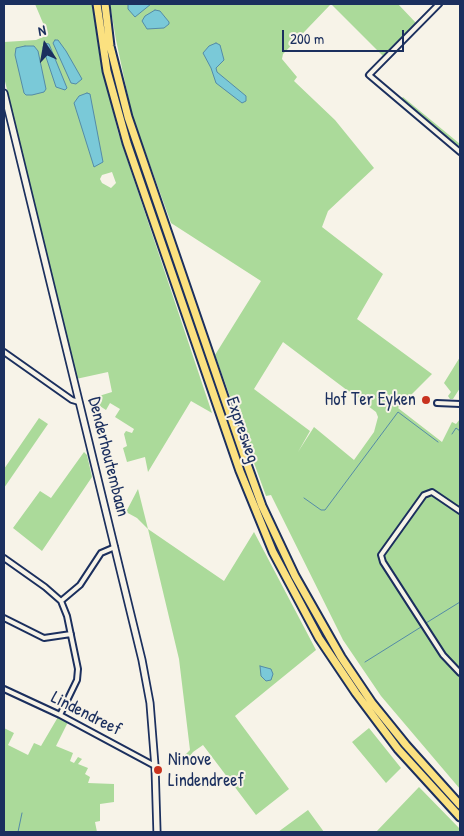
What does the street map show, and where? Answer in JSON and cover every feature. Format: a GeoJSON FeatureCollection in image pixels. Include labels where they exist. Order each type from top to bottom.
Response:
{"type":"FeatureCollection","features":[{"type":"Feature","properties":{"kind":"highway","name":"Expresweg"},"geometry":{"type":"LineString","coordinates":[[96,4],[107,71],[127,143],[240,472],[273,552],[303,611],[356,693],[398,750],[460,817]]}},
{"type":"Feature","properties":{"kind":"highway","name":"Expresweg"},"geometry":{"type":"LineString","coordinates":[[105,4],[110,46],[128,118],[262,506],[294,576],[341,657],[372,703],[406,745],[460,805]]}},
{"type":"Feature","properties":{"kind":"street"},"geometry":{"type":"LineString","coordinates":[[439,4],[370,75],[460,152]]}},
{"type":"Feature","properties":{"kind":"street","name":"Denderhoutembaan"},"geometry":{"type":"LineString","coordinates":[[4,93],[78,402],[128,597],[150,703],[155,766],[157,832]]}},
{"type":"Feature","properties":{"kind":"street"},"geometry":{"type":"LineString","coordinates":[[4,352],[78,402]]}},
{"type":"Feature","properties":{"kind":"street"},"geometry":{"type":"LineString","coordinates":[[437,403],[460,404]]}},
{"type":"Feature","properties":{"kind":"street"},"geometry":{"type":"LineString","coordinates":[[460,512],[432,492],[424,495],[381,555],[383,562],[443,655],[460,673]]}},
{"type":"Feature","properties":{"kind":"street"},"geometry":{"type":"LineString","coordinates":[[61,601],[80,585],[101,553],[115,547]]}},
{"type":"Feature","properties":{"kind":"street"},"geometry":{"type":"LineString","coordinates":[[4,558],[45,587],[61,601],[78,663],[78,674],[60,715]]}},
{"type":"Feature","properties":{"kind":"street"},"geometry":{"type":"LineString","coordinates":[[4,618],[44,638],[71,634]]}},
{"type":"Feature","properties":{"kind":"street","name":"Lindendreef"},"geometry":{"type":"LineString","coordinates":[[4,689],[60,715],[155,766]]}},
{"type":"Feature","properties":{"kind":"green space"},"geometry":{"type":"Polygon","coordinates":[[[35,4],[92,4],[100,59],[118,132],[212,413],[191,401],[148,472],[145,457],[127,462],[123,448],[127,446],[124,434],[126,431],[132,433],[134,429],[115,417],[120,409],[110,403],[106,410],[89,399],[112,392],[108,372],[76,379],[4,77],[4,42],[36,40],[48,35],[35,4]],[[76,100],[76,109],[103,162],[100,149],[76,100]],[[112,172],[102,175],[100,179],[102,183],[111,188],[116,183],[112,172]]]}},
{"type":"Feature","properties":{"kind":"green space"},"geometry":{"type":"Polygon","coordinates":[[[110,4],[331,4],[283,54],[282,59],[297,77],[294,81],[335,120],[374,168],[328,211],[322,227],[383,274],[357,319],[432,374],[398,408],[442,442],[452,422],[456,424],[460,419],[460,789],[381,696],[343,640],[271,495],[266,496],[215,355],[261,281],[171,223],[132,115],[110,4]],[[283,342],[254,389],[310,431],[298,452],[314,427],[354,460],[374,432],[378,417],[376,412],[283,342]]]}},
{"type":"Feature","properties":{"kind":"green space"},"geometry":{"type":"Polygon","coordinates":[[[331,4],[398,4],[417,24],[384,57],[331,4]]]}},
{"type":"Feature","properties":{"kind":"green space"},"geometry":{"type":"Polygon","coordinates":[[[403,97],[460,144],[457,147],[400,100],[403,97]]]}},
{"type":"Feature","properties":{"kind":"green space"},"geometry":{"type":"Polygon","coordinates":[[[460,357],[460,388],[453,399],[450,399],[448,396],[451,392],[444,383],[460,357]]]}},
{"type":"Feature","properties":{"kind":"green space"},"geometry":{"type":"Polygon","coordinates":[[[39,418],[48,424],[4,488],[4,469],[39,418]]]}},
{"type":"Feature","properties":{"kind":"green space"},"geometry":{"type":"Polygon","coordinates":[[[84,452],[87,455],[92,477],[42,551],[13,528],[40,491],[51,498],[84,452]]]}},
{"type":"Feature","properties":{"kind":"green space"},"geometry":{"type":"Polygon","coordinates":[[[138,489],[148,529],[137,518],[126,512],[138,489]]]}},
{"type":"Feature","properties":{"kind":"green space"},"geometry":{"type":"Polygon","coordinates":[[[148,529],[224,581],[254,532],[316,650],[235,716],[289,789],[256,815],[203,745],[189,757],[185,755],[190,750],[179,659],[148,529]]]}},
{"type":"Feature","properties":{"kind":"green space"},"geometry":{"type":"Polygon","coordinates":[[[58,717],[68,722],[56,746],[73,753],[70,761],[74,763],[78,757],[82,759],[78,764],[88,768],[85,774],[90,777],[88,783],[114,784],[114,802],[100,804],[100,821],[95,822],[97,832],[4,832],[4,728],[14,733],[8,745],[28,755],[34,743],[41,746],[58,717]]]}},
{"type":"Feature","properties":{"kind":"green space"},"geometry":{"type":"Polygon","coordinates":[[[369,728],[401,768],[386,783],[352,742],[369,728]]]}},
{"type":"Feature","properties":{"kind":"green space"},"geometry":{"type":"Polygon","coordinates":[[[419,787],[460,829],[460,832],[376,832],[419,787]]]}},
{"type":"Feature","properties":{"kind":"green space"},"geometry":{"type":"Polygon","coordinates":[[[308,810],[324,832],[278,832],[308,810]]]}},
{"type":"Feature","properties":{"kind":"water"},"geometry":{"type":"Polygon","coordinates":[[[128,4],[151,4],[135,17],[128,9],[128,4]]]}},
{"type":"Feature","properties":{"kind":"water"},"geometry":{"type":"Polygon","coordinates":[[[155,10],[160,11],[169,24],[164,28],[147,29],[142,21],[145,16],[155,10]]]}},
{"type":"Feature","properties":{"kind":"water"},"geometry":{"type":"Polygon","coordinates":[[[55,40],[58,40],[66,51],[82,79],[76,84],[71,83],[53,43],[55,40]]]}},
{"type":"Feature","properties":{"kind":"water"},"geometry":{"type":"Polygon","coordinates":[[[44,43],[49,44],[67,88],[65,90],[56,87],[43,48],[44,43]]]}},
{"type":"Feature","properties":{"kind":"water"},"geometry":{"type":"Polygon","coordinates":[[[216,43],[220,45],[224,60],[216,68],[217,72],[246,96],[246,101],[242,103],[216,83],[203,53],[209,46],[216,43]]]}},
{"type":"Feature","properties":{"kind":"water"},"geometry":{"type":"Polygon","coordinates":[[[34,46],[38,51],[46,89],[44,92],[32,95],[24,93],[15,55],[16,48],[34,46]]]}},
{"type":"Feature","properties":{"kind":"water"},"geometry":{"type":"Polygon","coordinates":[[[87,93],[90,94],[103,162],[94,167],[74,103],[79,96],[87,93]]]}},
{"type":"Feature","properties":{"kind":"water"},"geometry":{"type":"Polygon","coordinates":[[[260,666],[271,669],[273,674],[271,680],[266,681],[261,676],[260,666]]]}},
{"type":"Feature","properties":{"kind":"waterway"},"geometry":{"type":"LineString","coordinates":[[304,498],[321,510],[325,510],[398,412],[438,442]]}},
{"type":"Feature","properties":{"kind":"waterway"},"geometry":{"type":"LineString","coordinates":[[452,434],[456,428],[460,431]]}},
{"type":"Feature","properties":{"kind":"waterway"},"geometry":{"type":"LineString","coordinates":[[426,623],[460,602]]}},
{"type":"Feature","properties":{"kind":"waterway"},"geometry":{"type":"LineString","coordinates":[[365,662],[421,627]]}},
{"type":"Feature","properties":{"kind":"waterway"},"geometry":{"type":"LineString","coordinates":[[18,832],[22,813]]}},
{"type":"Feature","properties":{"kind":"place","name":"Hof Ter Eyken"},"geometry":{"type":"Point","coordinates":[426,400]}},
{"type":"Feature","properties":{"kind":"place","name":"Ninove Lindendreef"},"geometry":{"type":"Point","coordinates":[158,770]}}]}
